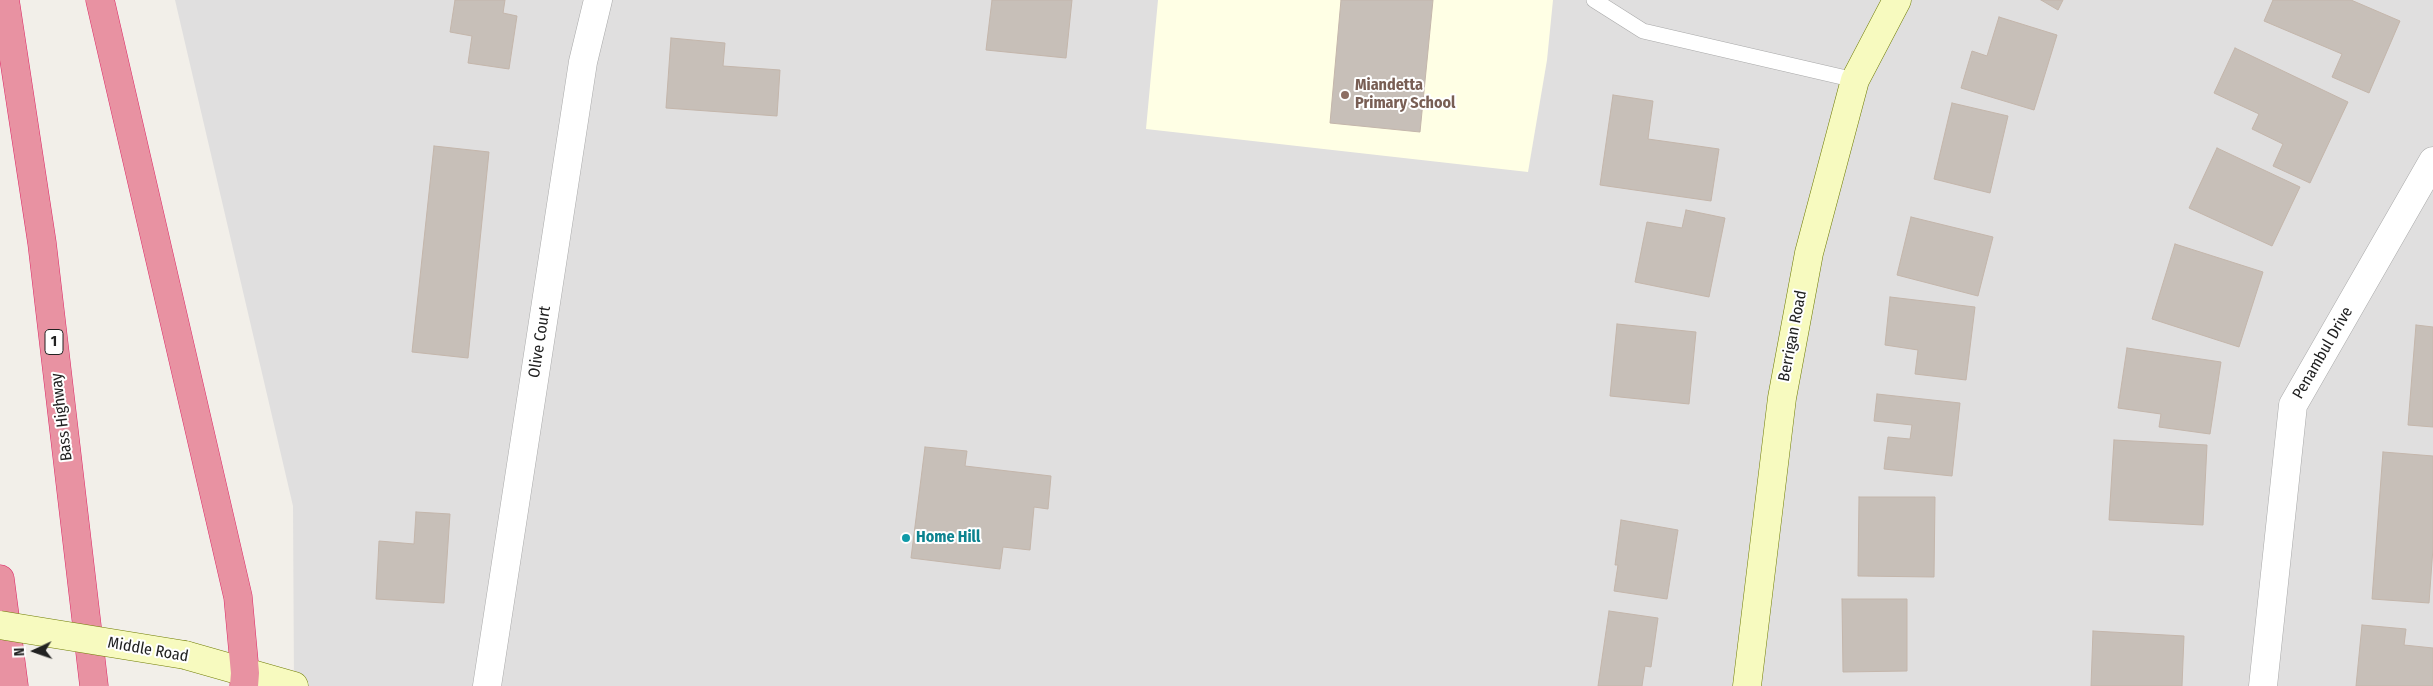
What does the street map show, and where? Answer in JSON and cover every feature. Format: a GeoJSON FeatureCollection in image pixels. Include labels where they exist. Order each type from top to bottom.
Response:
{"type":"FeatureCollection","features":[{"type":"Feature","properties":{"kind":"highway","name":"Bass Highway"},"geometry":{"type":"LineString","coordinates":[[4,0],[42,243],[94,686]]}},
{"type":"Feature","properties":{"kind":"highway"},"geometry":{"type":"LineString","coordinates":[[100,0],[238,597],[245,679]]}},
{"type":"Feature","properties":{"kind":"highway"},"geometry":{"type":"LineString","coordinates":[[0,579],[14,686]]}},
{"type":"Feature","properties":{"kind":"street","name":"Olive Court"},"geometry":{"type":"LineString","coordinates":[[488,686],[583,62],[598,0]]}},
{"type":"Feature","properties":{"kind":"street","name":"Berrigan Road"},"geometry":{"type":"LineString","coordinates":[[1747,686],[1782,398],[1809,253],[1855,80],[1896,0]]}},
{"type":"Feature","properties":{"kind":"street","name":"Penambul Drive"},"geometry":{"type":"LineString","coordinates":[[2263,686],[2294,405],[2433,161]]}},
{"type":"Feature","properties":{"kind":"street","name":"Middle Road"},"geometry":{"type":"LineString","coordinates":[[0,625],[186,656],[245,679],[294,686]]}},
{"type":"Feature","properties":{"kind":"lane"},"geometry":{"type":"LineString","coordinates":[[1594,0],[1643,31],[1855,80]]}},
{"type":"Feature","properties":{"kind":"shaded area"},"geometry":{"type":"Polygon","coordinates":[[[175,0],[2433,0],[2433,686],[294,686],[293,506],[175,0]]]}},
{"type":"Feature","properties":{"kind":"shaded area","name":"Miandetta Primary School"},"geometry":{"type":"Polygon","coordinates":[[[1158,0],[1553,0],[1547,60],[1528,172],[1146,129],[1158,0]]]}},
{"type":"Feature","properties":{"kind":"building"},"geometry":{"type":"Polygon","coordinates":[[[455,0],[505,0],[503,13],[517,16],[509,69],[468,63],[472,36],[450,32],[455,0]]]}},
{"type":"Feature","properties":{"kind":"building"},"geometry":{"type":"Polygon","coordinates":[[[992,0],[1072,0],[1066,58],[986,50],[992,0]]]}},
{"type":"Feature","properties":{"kind":"building"},"geometry":{"type":"Polygon","coordinates":[[[1341,0],[1433,0],[1420,132],[1330,123],[1341,0]]]}},
{"type":"Feature","properties":{"kind":"building"},"geometry":{"type":"Polygon","coordinates":[[[2041,0],[2063,0],[2058,10],[2041,0]]]}},
{"type":"Feature","properties":{"kind":"building"},"geometry":{"type":"Polygon","coordinates":[[[2273,0],[2351,0],[2400,21],[2369,93],[2332,77],[2342,54],[2264,21],[2273,0]]]}},
{"type":"Feature","properties":{"kind":"building"},"geometry":{"type":"Polygon","coordinates":[[[1999,17],[2057,35],[2034,110],[1961,88],[1972,51],[1987,56],[1999,17]]]}},
{"type":"Feature","properties":{"kind":"building"},"geometry":{"type":"Polygon","coordinates":[[[671,38],[725,43],[723,66],[780,70],[777,116],[666,108],[671,38]]]}},
{"type":"Feature","properties":{"kind":"building"},"geometry":{"type":"Polygon","coordinates":[[[2235,48],[2348,102],[2310,183],[2273,166],[2283,144],[2252,129],[2259,114],[2214,93],[2235,48]]]}},
{"type":"Feature","properties":{"kind":"building"},"geometry":{"type":"Polygon","coordinates":[[[1613,95],[1653,101],[1648,139],[1719,149],[1711,201],[1600,185],[1613,95]]]}},
{"type":"Feature","properties":{"kind":"building"},"geometry":{"type":"Polygon","coordinates":[[[1952,103],[2008,116],[1990,193],[1934,179],[1952,103]]]}},
{"type":"Feature","properties":{"kind":"building"},"geometry":{"type":"Polygon","coordinates":[[[434,146],[489,152],[468,358],[412,352],[434,146]]]}},
{"type":"Feature","properties":{"kind":"building"},"geometry":{"type":"Polygon","coordinates":[[[2217,148],[2300,187],[2272,246],[2189,208],[2217,148]]]}},
{"type":"Feature","properties":{"kind":"building"},"geometry":{"type":"Polygon","coordinates":[[[1686,210],[1725,218],[1709,297],[1635,282],[1647,222],[1682,228],[1686,210]]]}},
{"type":"Feature","properties":{"kind":"building"},"geometry":{"type":"Polygon","coordinates":[[[1911,217],[1993,237],[1978,296],[1897,275],[1911,217]]]}},
{"type":"Feature","properties":{"kind":"building"},"geometry":{"type":"Polygon","coordinates":[[[2175,244],[2263,272],[2239,347],[2152,319],[2175,244]]]}},
{"type":"Feature","properties":{"kind":"building"},"geometry":{"type":"Polygon","coordinates":[[[1890,297],[1975,307],[1966,380],[1915,374],[1918,350],[1885,345],[1890,297]]]}},
{"type":"Feature","properties":{"kind":"building"},"geometry":{"type":"Polygon","coordinates":[[[1617,324],[1696,332],[1689,404],[1610,396],[1617,324]]]}},
{"type":"Feature","properties":{"kind":"building"},"geometry":{"type":"Polygon","coordinates":[[[2416,325],[2433,327],[2433,427],[2408,425],[2416,325]]]}},
{"type":"Feature","properties":{"kind":"building"},"geometry":{"type":"Polygon","coordinates":[[[2127,348],[2221,362],[2210,434],[2159,427],[2161,414],[2118,408],[2127,348]]]}},
{"type":"Feature","properties":{"kind":"building"},"geometry":{"type":"Polygon","coordinates":[[[1877,394],[1960,403],[1952,476],[1884,469],[1888,437],[1910,439],[1912,425],[1874,421],[1877,394]]]}},
{"type":"Feature","properties":{"kind":"building"},"geometry":{"type":"Polygon","coordinates":[[[2114,440],[2207,445],[2203,525],[2109,520],[2114,440]]]}},
{"type":"Feature","properties":{"kind":"building"},"geometry":{"type":"Polygon","coordinates":[[[925,447],[967,451],[965,466],[1051,476],[1048,509],[1034,507],[1030,550],[1003,547],[1000,569],[911,558],[925,447]]]}},
{"type":"Feature","properties":{"kind":"building"},"geometry":{"type":"Polygon","coordinates":[[[2383,452],[2433,456],[2433,548],[2429,603],[2372,599],[2383,452]]]}},
{"type":"Feature","properties":{"kind":"building"},"geometry":{"type":"Polygon","coordinates":[[[1859,497],[1935,497],[1934,577],[1858,576],[1859,497]]]}},
{"type":"Feature","properties":{"kind":"building"},"geometry":{"type":"Polygon","coordinates":[[[416,512],[450,514],[444,603],[376,599],[379,541],[414,544],[416,512]]]}},
{"type":"Feature","properties":{"kind":"building"},"geometry":{"type":"Polygon","coordinates":[[[1621,520],[1678,530],[1667,599],[1614,591],[1618,565],[1615,565],[1621,520]]]}},
{"type":"Feature","properties":{"kind":"building"},"geometry":{"type":"Polygon","coordinates":[[[1842,599],[1907,599],[1907,671],[1843,672],[1842,599]]]}},
{"type":"Feature","properties":{"kind":"building"},"geometry":{"type":"Polygon","coordinates":[[[1609,611],[1658,618],[1651,667],[1645,666],[1642,686],[1598,686],[1609,611]]]}},
{"type":"Feature","properties":{"kind":"building"},"geometry":{"type":"Polygon","coordinates":[[[2362,625],[2406,629],[2404,645],[2433,648],[2433,686],[2356,686],[2362,625]]]}},
{"type":"Feature","properties":{"kind":"building"},"geometry":{"type":"Polygon","coordinates":[[[2093,631],[2184,636],[2182,686],[2091,686],[2093,631]]]}},
{"type":"Feature","properties":{"kind":"place","name":"Miandetta Primary School"},"geometry":{"type":"Point","coordinates":[1345,95]}},
{"type":"Feature","properties":{"kind":"place","name":"Home Hill"},"geometry":{"type":"Point","coordinates":[906,538]}}]}
